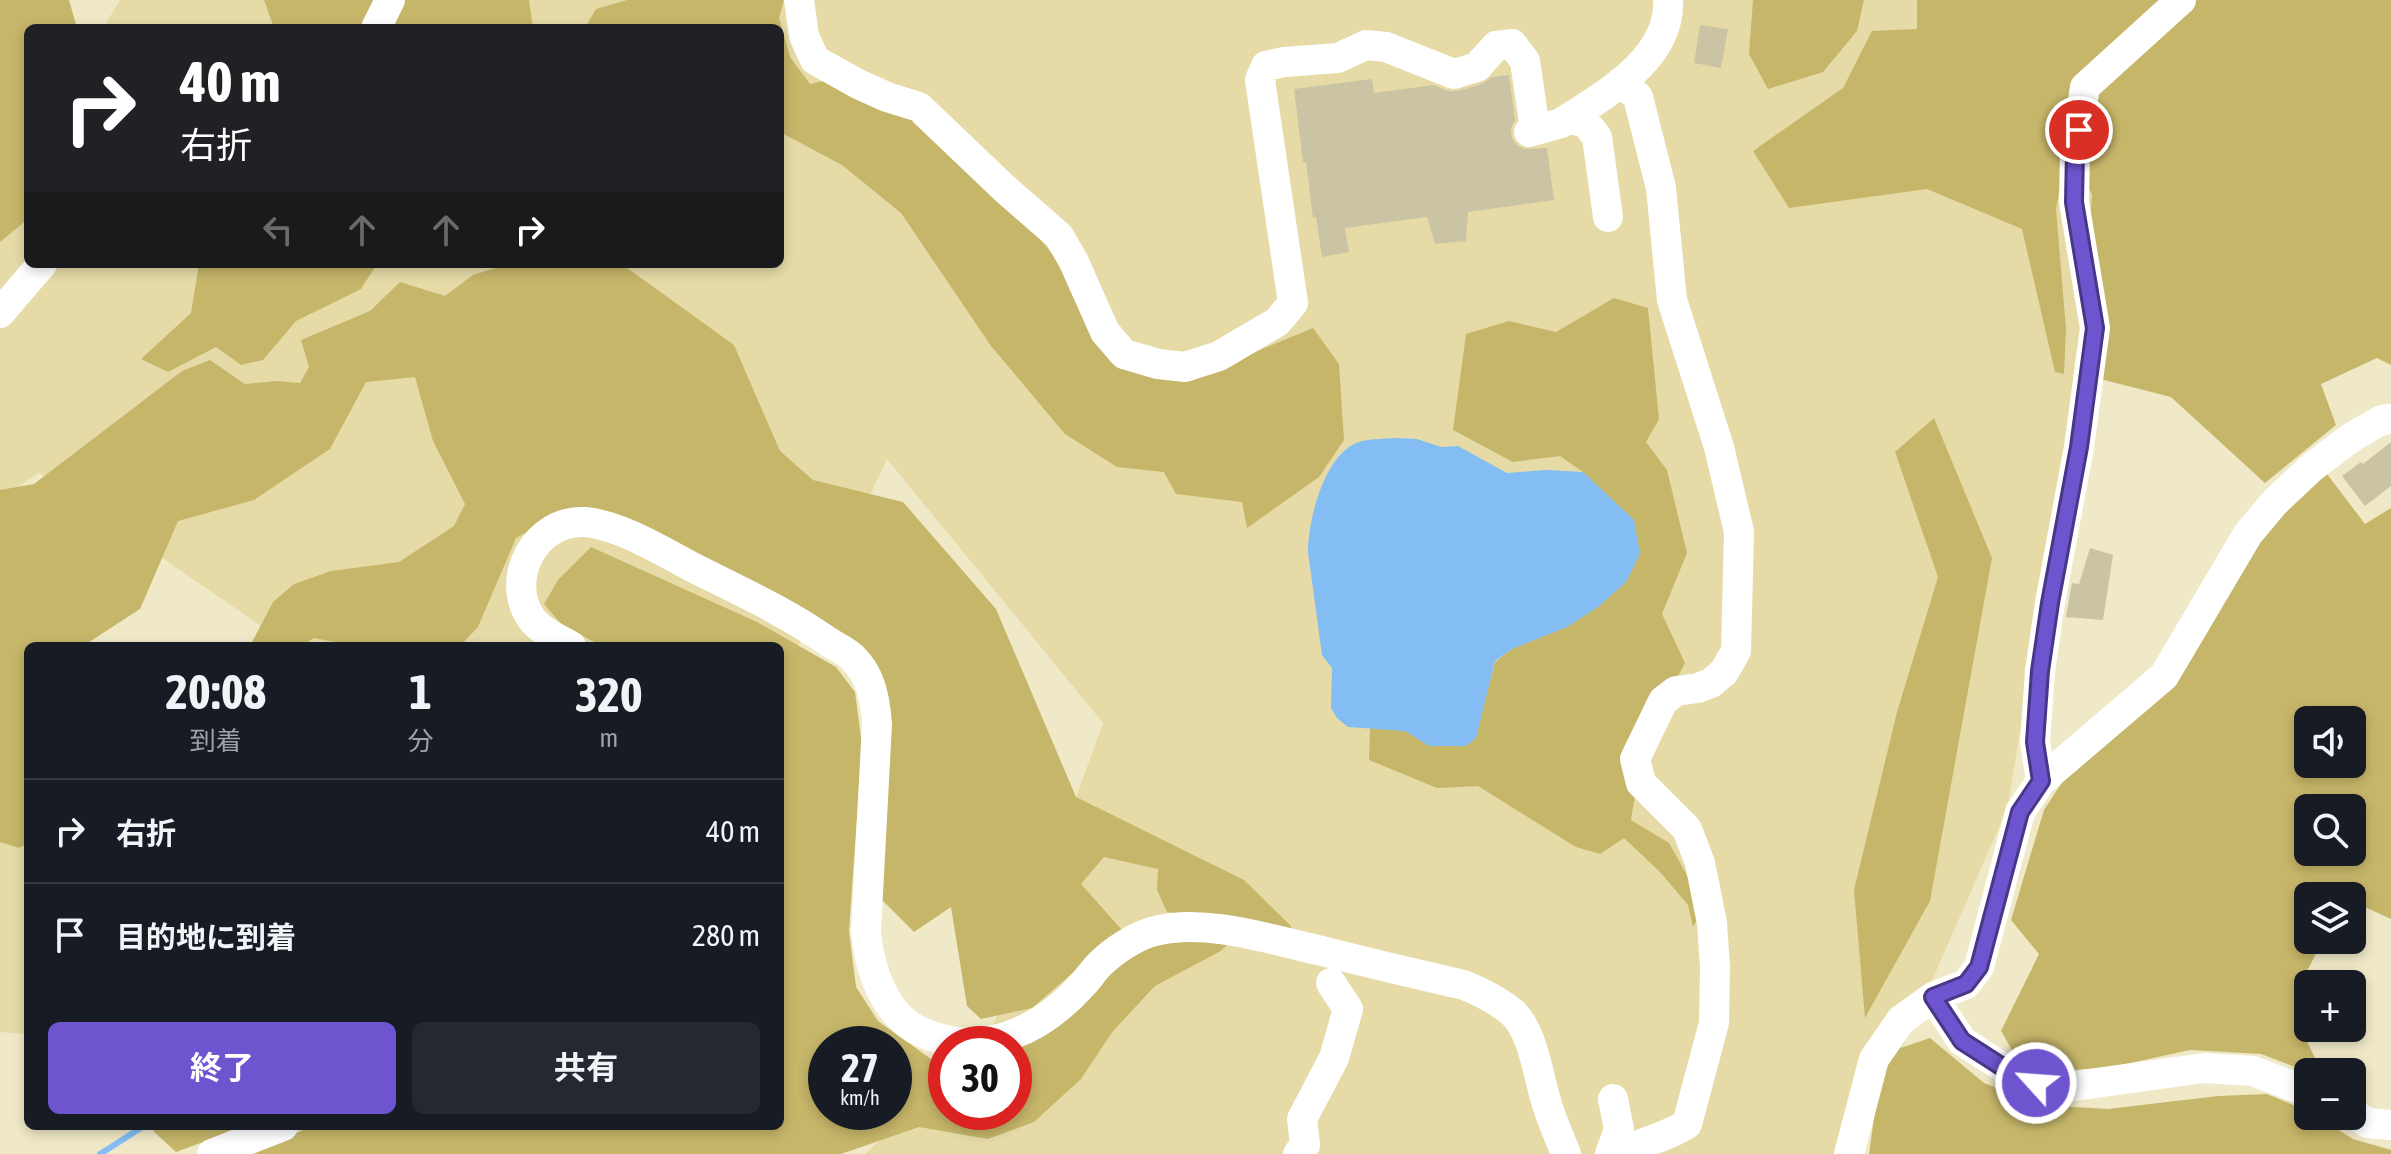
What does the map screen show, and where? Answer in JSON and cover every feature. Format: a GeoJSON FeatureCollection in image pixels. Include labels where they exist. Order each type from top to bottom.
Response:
{"type":"FeatureCollection","features":[{"type":"Feature","properties":{"kind":"street"},"geometry":{"type":"LineString","coordinates":[[378,24],[390,0]]}},
{"type":"Feature","properties":{"kind":"street"},"geometry":{"type":"LineString","coordinates":[[799,0],[804,36],[815,60],[858,84],[919,107],[1059,236],[1105,332],[1124,354],[1158,364],[1185,367],[1219,356],[1277,322],[1293,303],[1260,80],[1266,66],[1338,58],[1366,45],[1386,47],[1454,74],[1477,67],[1496,46],[1512,44],[1525,61],[1532,131],[1561,123],[1621,82],[1643,62],[1662,39],[1669,14],[1668,0]]}},
{"type":"Feature","properties":{"kind":"street"},"geometry":{"type":"LineString","coordinates":[[2041,781],[2035,742],[2040,671],[2079,447],[2095,328],[2074,202],[2075,152],[2085,87],[2181,0]]}},
{"type":"Feature","properties":{"kind":"street"},"geometry":{"type":"LineString","coordinates":[[1621,82],[1638,97],[1661,188],[1672,300],[1719,447],[1739,532],[1736,651],[1724,672],[1711,683],[1676,691],[1663,701],[1635,759],[1641,783],[1687,829],[1700,863],[1712,923],[1714,1023],[1687,1124],[1673,1133],[1621,1154]]}},
{"type":"Feature","properties":{"kind":"street"},"geometry":{"type":"LineString","coordinates":[[1569,118],[1586,123],[1597,137],[1608,217]]}},
{"type":"Feature","properties":{"kind":"street"},"geometry":{"type":"LineString","coordinates":[[0,313],[39,268]]}},
{"type":"Feature","properties":{"kind":"street"},"geometry":{"type":"LineString","coordinates":[[1849,1154],[1874,1059],[1901,1020],[1933,997],[1966,984],[1979,967],[2020,812],[2041,781],[2164,676],[2248,534],[2274,503],[2311,468],[2352,437],[2382,420],[2391,419]]}},
{"type":"Feature","properties":{"kind":"street"},"geometry":{"type":"LineString","coordinates":[[564,642],[540,628],[530,616],[521,584],[532,547],[549,532],[564,525],[584,522],[644,542],[799,621],[851,656],[867,676],[875,698],[877,724],[866,931],[868,958],[888,1002],[904,1021],[918,1031],[940,1040],[979,1043],[1010,1037],[1033,1027],[1082,986],[1098,966],[1121,947],[1154,931],[1199,927],[1255,936],[1464,985],[1483,993],[1514,1014],[1533,1053],[1566,1154]]}},
{"type":"Feature","properties":{"kind":"street"},"geometry":{"type":"LineString","coordinates":[[1298,1154],[1305,1145],[1302,1119],[1334,1058],[1348,1009],[1331,983]]}},
{"type":"Feature","properties":{"kind":"street"},"geometry":{"type":"LineString","coordinates":[[1933,997],[1962,1041],[2004,1068],[2036,1083],[2067,1087],[2204,1068],[2253,1071],[2294,1087]]}},
{"type":"Feature","properties":{"kind":"street"},"geometry":{"type":"LineString","coordinates":[[1610,1154],[1619,1129],[1613,1099]]}},
{"type":"Feature","properties":{"kind":"street"},"geometry":{"type":"LineString","coordinates":[[2366,1122],[2391,1125]]}},
{"type":"Feature","properties":{"kind":"street"},"geometry":{"type":"LineString","coordinates":[[212,1154],[273,1130]]}},
{"type":"Feature","properties":{"kind":"shaded area"},"geometry":{"type":"Polygon","coordinates":[[[0,0],[69,0],[76,24],[24,24],[24,222],[0,242],[0,0]]]}},
{"type":"Feature","properties":{"kind":"shaded area"},"geometry":{"type":"Polygon","coordinates":[[[120,0],[1999,0],[2108,179],[2008,807],[1856,1154],[865,1154],[891,1130],[912,1130],[912,1111],[928,1096],[928,1130],[1032,1130],[1032,1026],[993,1026],[1103,723],[887,459],[784,676],[784,642],[284,642],[39,473],[0,499],[0,186],[24,159],[24,268],[784,268],[784,24],[105,24],[120,0]]]}},
{"type":"Feature","properties":{"kind":"shaded area"},"geometry":{"type":"Polygon","coordinates":[[[264,0],[387,0],[374,24],[273,24],[264,0]]]}},
{"type":"Feature","properties":{"kind":"shaded area"},"geometry":{"type":"Polygon","coordinates":[[[395,0],[529,0],[532,24],[380,24],[395,0]]]}},
{"type":"Feature","properties":{"kind":"shaded area"},"geometry":{"type":"Polygon","coordinates":[[[627,0],[784,0],[779,18],[781,24],[587,24],[596,9],[627,0]]]}},
{"type":"Feature","properties":{"kind":"shaded area"},"geometry":{"type":"Polygon","coordinates":[[[1753,0],[1864,0],[1857,31],[1823,72],[1768,89],[1749,54],[1753,0]]]}},
{"type":"Feature","properties":{"kind":"shaded area"},"geometry":{"type":"Polygon","coordinates":[[[1917,0],[2169,0],[2077,93],[2056,209],[2066,329],[2064,374],[2055,372],[2022,229],[1927,189],[1789,208],[1753,151],[1843,88],[1872,31],[1917,29],[1917,0]]]}},
{"type":"Feature","properties":{"kind":"shaded area"},"geometry":{"type":"Polygon","coordinates":[[[2189,0],[2391,0],[2391,365],[2377,358],[2321,384],[2336,425],[2265,483],[2171,397],[2096,378],[2088,248],[2092,195],[2083,174],[2087,89],[2189,0]]]}},
{"type":"Feature","properties":{"kind":"shaded area"},"geometry":{"type":"Polygon","coordinates":[[[784,36],[790,57],[810,84],[827,80],[915,108],[959,145],[1055,257],[1076,303],[1127,367],[1214,369],[1313,328],[1339,364],[1344,440],[1319,477],[1247,528],[1242,502],[1176,494],[1164,472],[1117,467],[1065,434],[991,346],[901,213],[842,165],[784,134],[784,36]]]}},
{"type":"Feature","properties":{"kind":"shaded area"},"geometry":{"type":"Polygon","coordinates":[[[198,268],[374,268],[361,289],[296,321],[263,360],[241,365],[216,347],[168,372],[141,359],[191,313],[198,268]]]}},
{"type":"Feature","properties":{"kind":"shaded area"},"geometry":{"type":"Polygon","coordinates":[[[495,268],[627,268],[734,345],[780,451],[813,480],[903,502],[996,609],[1076,797],[1244,880],[1291,926],[1291,936],[1167,912],[1157,890],[1158,869],[1104,857],[1081,884],[1122,930],[1032,1008],[981,1019],[967,1006],[951,907],[914,932],[880,898],[861,652],[557,516],[516,538],[478,627],[464,642],[334,642],[314,638],[308,642],[252,642],[273,602],[294,584],[331,571],[399,562],[454,526],[465,504],[433,441],[415,377],[366,382],[330,449],[254,500],[178,521],[140,609],[89,642],[24,642],[24,845],[19,848],[0,842],[0,490],[34,484],[182,371],[210,360],[245,384],[277,381],[300,383],[309,367],[301,340],[370,311],[400,282],[445,296],[473,275],[495,268]]]}},
{"type":"Feature","properties":{"kind":"shaded area"},"geometry":{"type":"Polygon","coordinates":[[[1614,298],[1648,308],[1659,419],[1646,442],[1667,470],[1687,553],[1662,614],[1685,663],[1652,740],[1631,820],[1669,843],[1688,877],[1698,918],[1693,927],[1688,905],[1660,872],[1624,838],[1600,854],[1576,847],[1478,786],[1437,788],[1369,760],[1370,728],[1405,731],[1429,746],[1475,738],[1495,662],[1512,649],[1567,627],[1583,472],[1560,456],[1513,462],[1453,430],[1466,334],[1509,321],[1556,332],[1614,298]]]}},
{"type":"Feature","properties":{"kind":"shaded area"},"geometry":{"type":"Polygon","coordinates":[[[1934,418],[1992,558],[1930,901],[1865,1018],[1854,890],[1897,712],[1938,577],[1895,452],[1934,418]]]}},
{"type":"Feature","properties":{"kind":"shaded area"},"geometry":{"type":"Polygon","coordinates":[[[2327,474],[2365,524],[2391,508],[2391,919],[2366,907],[2366,882],[2294,882],[2294,954],[2316,954],[2308,970],[2294,970],[2294,1042],[2307,1042],[2315,1058],[2294,1058],[2294,1066],[2261,1054],[2190,1050],[2112,1067],[2060,1071],[2016,1057],[2001,1031],[2039,954],[2011,920],[2044,810],[2063,781],[2275,517],[2327,474]]]}},
{"type":"Feature","properties":{"kind":"shaded area"},"geometry":{"type":"Polygon","coordinates":[[[591,547],[757,622],[836,667],[855,692],[862,745],[849,931],[856,987],[878,1021],[885,1026],[808,1026],[808,1130],[910,1130],[841,1154],[250,1154],[303,1130],[784,1130],[784,642],[594,642],[562,625],[544,604],[558,580],[591,547]]]}},
{"type":"Feature","properties":{"kind":"shaded area"},"geometry":{"type":"Polygon","coordinates":[[[0,842],[19,848],[24,845],[24,1034],[0,1032],[0,842]]]}},
{"type":"Feature","properties":{"kind":"shaded area"},"geometry":{"type":"Polygon","coordinates":[[[1159,938],[1236,938],[1219,952],[1155,986],[1113,1031],[1081,1079],[1034,1122],[1032,1033],[1123,955],[1159,938]]]}},
{"type":"Feature","properties":{"kind":"shaded area"},"geometry":{"type":"Polygon","coordinates":[[[1930,1038],[1984,1083],[2040,1105],[2108,1109],[2218,1096],[2267,1094],[2294,1105],[2294,1130],[2339,1130],[2353,1139],[2391,1150],[2391,1154],[1869,1154],[1883,1054],[1930,1038]]]}},
{"type":"Feature","properties":{"kind":"shaded area"},"geometry":{"type":"Polygon","coordinates":[[[912,1045],[928,1057],[928,1129],[912,1129],[912,1045]]]}},
{"type":"Feature","properties":{"kind":"shaded area"},"geometry":{"type":"Polygon","coordinates":[[[155,1130],[236,1130],[176,1152],[155,1130]]]}},
{"type":"Feature","properties":{"kind":"shaded area"},"geometry":{"type":"Polygon","coordinates":[[[936,1130],[1012,1130],[988,1139],[936,1130]]]}},
{"type":"Feature","properties":{"kind":"water"},"geometry":{"type":"Polygon","coordinates":[[[1417,439],[1441,447],[1458,446],[1507,473],[1546,470],[1583,472],[1634,520],[1640,554],[1626,582],[1598,607],[1567,627],[1512,649],[1495,661],[1476,738],[1466,746],[1429,746],[1405,731],[1348,727],[1331,708],[1332,668],[1322,655],[1308,552],[1314,508],[1326,477],[1343,452],[1364,441],[1417,439]]]}},
{"type":"Feature","properties":{"kind":"building"},"geometry":{"type":"Polygon","coordinates":[[[1700,25],[1728,29],[1721,68],[1694,63],[1700,25]]]}},
{"type":"Feature","properties":{"kind":"building"},"geometry":{"type":"Polygon","coordinates":[[[1509,75],[1515,120],[1511,128],[1512,138],[1524,149],[1547,148],[1554,200],[1468,212],[1466,241],[1435,244],[1427,217],[1345,228],[1349,252],[1322,257],[1306,162],[1303,162],[1294,89],[1372,79],[1374,93],[1434,85],[1447,91],[1458,91],[1482,84],[1492,77],[1509,75]]]}},
{"type":"Feature","properties":{"kind":"building"},"geometry":{"type":"Polygon","coordinates":[[[2391,442],[2391,486],[2365,506],[2342,476],[2391,442]]]}},
{"type":"Feature","properties":{"kind":"building"},"geometry":{"type":"Polygon","coordinates":[[[2090,548],[2113,555],[2103,620],[2066,617],[2072,583],[2079,584],[2090,548]]]}},
{"type":"Feature","properties":{"kind":"waterway"},"geometry":{"type":"LineString","coordinates":[[100,1154],[138,1130]]}},
{"type":"Feature","properties":{"kind":"route"},"geometry":{"type":"LineString","coordinates":[[2036,1083],[2004,1068],[1962,1041],[1933,997],[1966,984],[1979,967],[2020,812],[2041,781],[2035,742],[2040,671],[2079,447],[2095,328],[2074,202],[2075,152],[2079,130]]}}]}
